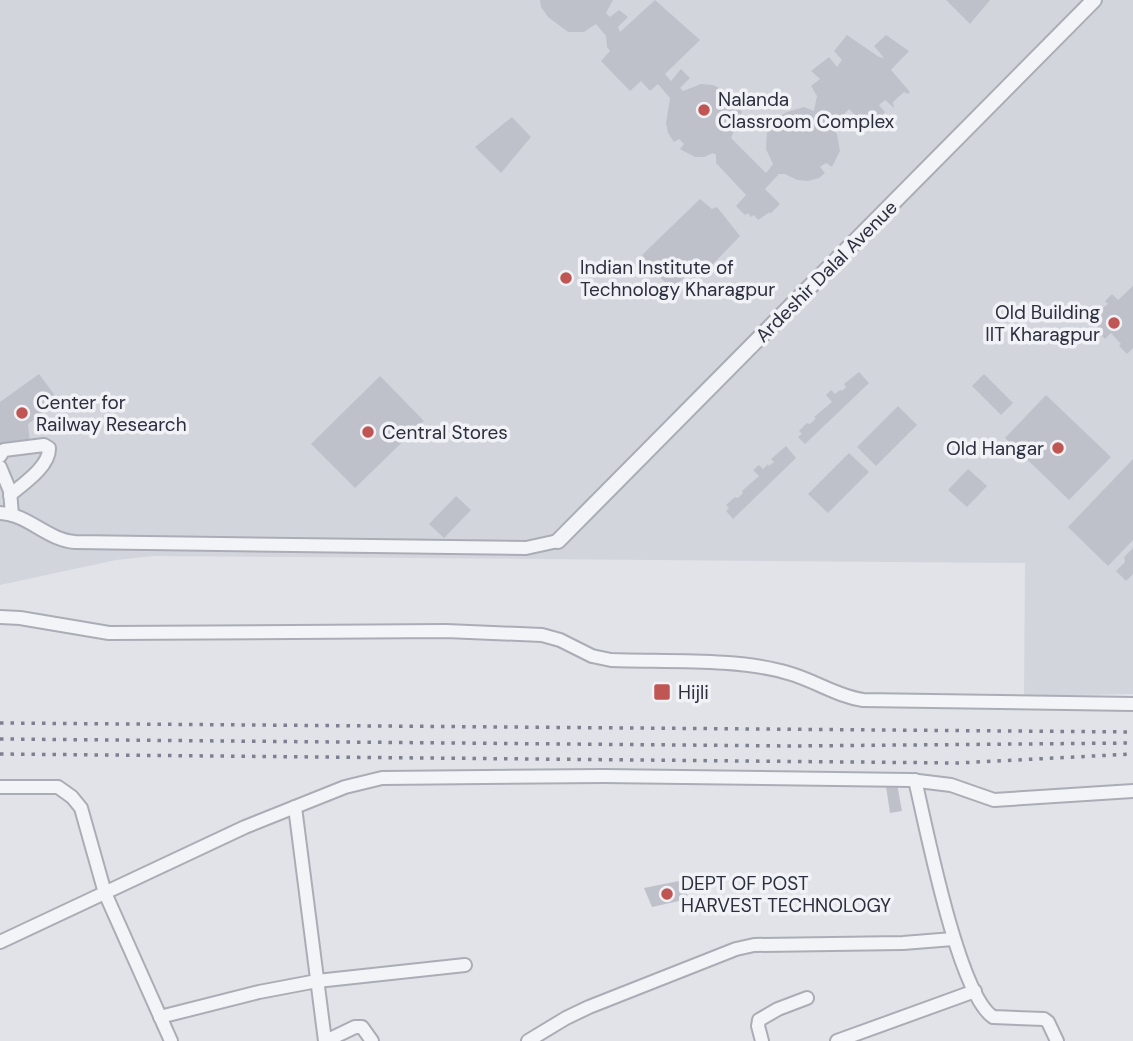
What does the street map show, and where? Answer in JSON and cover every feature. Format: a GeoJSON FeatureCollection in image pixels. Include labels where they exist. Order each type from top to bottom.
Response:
{"type":"FeatureCollection","features":[{"type":"Feature","properties":{"kind":"street","name":"Ardeshir Dalal Avenue"},"geometry":{"type":"LineString","coordinates":[[558,541],[1094,0]]}},
{"type":"Feature","properties":{"kind":"street"},"geometry":{"type":"LineString","coordinates":[[0,456],[4,450],[15,448],[44,445],[49,448],[46,461],[10,495]]}},
{"type":"Feature","properties":{"kind":"street"},"geometry":{"type":"LineString","coordinates":[[0,467],[10,495],[6,514],[62,541],[527,548],[558,541]]}},
{"type":"Feature","properties":{"kind":"street"},"geometry":{"type":"LineString","coordinates":[[0,617],[109,633],[446,631],[542,635],[560,640],[592,656],[611,660],[735,665],[788,673],[848,697],[863,700],[1133,704]]}},
{"type":"Feature","properties":{"kind":"street"},"geometry":{"type":"LineString","coordinates":[[0,942],[245,828],[345,787],[382,778],[603,775],[915,780],[951,785],[994,800],[1133,791]]}},
{"type":"Feature","properties":{"kind":"street"},"geometry":{"type":"LineString","coordinates":[[915,780],[953,939],[983,1006],[993,1017],[1044,1019],[1057,1041]]}},
{"type":"Feature","properties":{"kind":"street"},"geometry":{"type":"LineString","coordinates":[[0,788],[58,787],[72,797],[85,817],[105,893],[171,1041]]}},
{"type":"Feature","properties":{"kind":"street"},"geometry":{"type":"LineString","coordinates":[[295,807],[326,1041],[355,1027],[362,1027],[372,1041]]}},
{"type":"Feature","properties":{"kind":"street"},"geometry":{"type":"LineString","coordinates":[[527,1041],[566,1017],[736,948],[754,944],[903,943],[953,939]]}},
{"type":"Feature","properties":{"kind":"street"},"geometry":{"type":"LineString","coordinates":[[160,1017],[259,992],[317,981],[465,965]]}},
{"type":"Feature","properties":{"kind":"street"},"geometry":{"type":"LineString","coordinates":[[838,1041],[868,1036],[975,991]]}},
{"type":"Feature","properties":{"kind":"street"},"geometry":{"type":"LineString","coordinates":[[762,1041],[758,1026],[760,1020],[778,1009],[807,998]]}},
{"type":"Feature","properties":{"kind":"shaded area","name":"Indian Institute of Technology Kharagpur"},"geometry":{"type":"Polygon","coordinates":[[[0,0],[1133,0],[1133,694],[1024,696],[1025,563],[153,556],[116,560],[0,585],[0,0]]]}},
{"type":"Feature","properties":{"kind":"building","name":"Nalanda Classroom Complex"},"geometry":{"type":"Polygon","coordinates":[[[540,0],[613,0],[606,13],[610,17],[619,10],[628,17],[618,27],[620,32],[655,0],[700,40],[665,74],[671,81],[681,69],[690,78],[680,88],[683,91],[701,84],[724,90],[722,95],[726,99],[729,95],[742,112],[731,138],[766,173],[773,164],[766,149],[767,132],[774,124],[777,128],[784,120],[780,116],[787,112],[804,107],[814,111],[817,96],[811,86],[820,79],[811,71],[829,57],[837,67],[842,60],[834,51],[847,35],[879,57],[884,58],[874,46],[886,35],[909,51],[891,70],[910,92],[904,92],[893,102],[894,108],[885,100],[879,105],[885,112],[868,129],[849,109],[835,124],[833,122],[829,125],[837,134],[840,151],[832,167],[826,163],[820,167],[825,173],[808,181],[779,174],[765,189],[780,204],[770,214],[758,220],[754,215],[745,215],[736,206],[746,195],[716,163],[716,155],[713,153],[695,157],[680,149],[684,144],[679,139],[674,142],[666,123],[670,98],[658,84],[650,91],[641,81],[630,91],[601,61],[610,51],[606,36],[596,24],[584,32],[568,32],[548,17],[540,0]]]}},
{"type":"Feature","properties":{"kind":"building"},"geometry":{"type":"Polygon","coordinates":[[[946,0],[990,0],[970,24],[946,0]]]}},
{"type":"Feature","properties":{"kind":"building"},"geometry":{"type":"Polygon","coordinates":[[[512,117],[531,137],[501,173],[475,147],[512,117]]]}},
{"type":"Feature","properties":{"kind":"building"},"geometry":{"type":"Polygon","coordinates":[[[700,199],[712,209],[717,207],[740,236],[709,268],[702,260],[671,290],[642,255],[700,199]]]}},
{"type":"Feature","properties":{"kind":"building","name":"Old Building IIT Kharagpur"},"geometry":{"type":"Polygon","coordinates":[[[1133,286],[1133,348],[1127,354],[1111,333],[1105,339],[1089,318],[1108,304],[1105,301],[1112,294],[1118,300],[1133,286]]]}},
{"type":"Feature","properties":{"kind":"building"},"geometry":{"type":"Polygon","coordinates":[[[859,372],[869,383],[805,444],[798,437],[802,434],[799,431],[832,402],[826,395],[831,390],[835,394],[842,391],[846,387],[844,384],[859,372]]]}},
{"type":"Feature","properties":{"kind":"building","name":"Center for Railway Research"},"geometry":{"type":"Polygon","coordinates":[[[39,374],[59,401],[28,424],[30,443],[0,447],[0,402],[39,374]]]}},
{"type":"Feature","properties":{"kind":"building"},"geometry":{"type":"Polygon","coordinates":[[[984,374],[1013,403],[1001,415],[972,386],[984,374]]]}},
{"type":"Feature","properties":{"kind":"building","name":"Central Stores"},"geometry":{"type":"Polygon","coordinates":[[[380,376],[424,421],[355,488],[311,444],[380,376]]]}},
{"type":"Feature","properties":{"kind":"building","name":"Old Hangar"},"geometry":{"type":"Polygon","coordinates":[[[1046,395],[1111,457],[1069,500],[1005,438],[1046,395]]]}},
{"type":"Feature","properties":{"kind":"building"},"geometry":{"type":"Polygon","coordinates":[[[898,406],[917,425],[876,466],[857,447],[898,406]]]}},
{"type":"Feature","properties":{"kind":"building"},"geometry":{"type":"Polygon","coordinates":[[[786,446],[796,458],[733,519],[726,511],[729,508],[726,505],[735,497],[738,498],[759,476],[753,470],[759,465],[763,469],[768,464],[769,466],[774,462],[771,459],[786,446]]]}},
{"type":"Feature","properties":{"kind":"building"},"geometry":{"type":"Polygon","coordinates":[[[849,453],[869,472],[828,513],[808,494],[849,453]]]}},
{"type":"Feature","properties":{"kind":"building"},"geometry":{"type":"Polygon","coordinates":[[[1133,459],[1133,540],[1108,566],[1068,527],[1133,459]]]}},
{"type":"Feature","properties":{"kind":"building"},"geometry":{"type":"Polygon","coordinates":[[[968,469],[987,486],[967,507],[948,490],[968,469]]]}},
{"type":"Feature","properties":{"kind":"building"},"geometry":{"type":"Polygon","coordinates":[[[456,496],[471,510],[444,538],[429,524],[456,496]]]}},
{"type":"Feature","properties":{"kind":"building"},"geometry":{"type":"Polygon","coordinates":[[[1133,548],[1133,574],[1126,581],[1116,571],[1133,548]]]}},
{"type":"Feature","properties":{"kind":"building"},"geometry":{"type":"Polygon","coordinates":[[[897,784],[902,811],[890,813],[886,786],[897,784]]]}},
{"type":"Feature","properties":{"kind":"building","name":"DEPT OF POST HARVEST TECHNOLOGY"},"geometry":{"type":"Polygon","coordinates":[[[684,880],[688,899],[652,907],[644,888],[684,880]]]}},
{"type":"Feature","properties":{"kind":"railway"},"geometry":{"type":"LineString","coordinates":[[0,723],[1133,732]]}},
{"type":"Feature","properties":{"kind":"railway"},"geometry":{"type":"LineString","coordinates":[[0,739],[793,746],[1133,743]]}},
{"type":"Feature","properties":{"kind":"railway"},"geometry":{"type":"LineString","coordinates":[[0,754],[958,763],[1133,754]]}},
{"type":"Feature","properties":{"kind":"place","name":"Nalanda Classroom Complex"},"geometry":{"type":"Point","coordinates":[704,110]}},
{"type":"Feature","properties":{"kind":"place","name":"Indian Institute of Technology Kharagpur"},"geometry":{"type":"Point","coordinates":[566,278]}},
{"type":"Feature","properties":{"kind":"place","name":"Old Building IIT Kharagpur"},"geometry":{"type":"Point","coordinates":[1114,323]}},
{"type":"Feature","properties":{"kind":"place","name":"Center for Railway Research"},"geometry":{"type":"Point","coordinates":[22,413]}},
{"type":"Feature","properties":{"kind":"place","name":"Central Stores"},"geometry":{"type":"Point","coordinates":[368,432]}},
{"type":"Feature","properties":{"kind":"place","name":"Old Hangar"},"geometry":{"type":"Point","coordinates":[1058,448]}},
{"type":"Feature","properties":{"kind":"place","name":"Hijli"},"geometry":{"type":"Point","coordinates":[662,692]}},
{"type":"Feature","properties":{"kind":"place","name":"DEPT OF POST HARVEST TECHNOLOGY"},"geometry":{"type":"Point","coordinates":[667,894]}}]}
